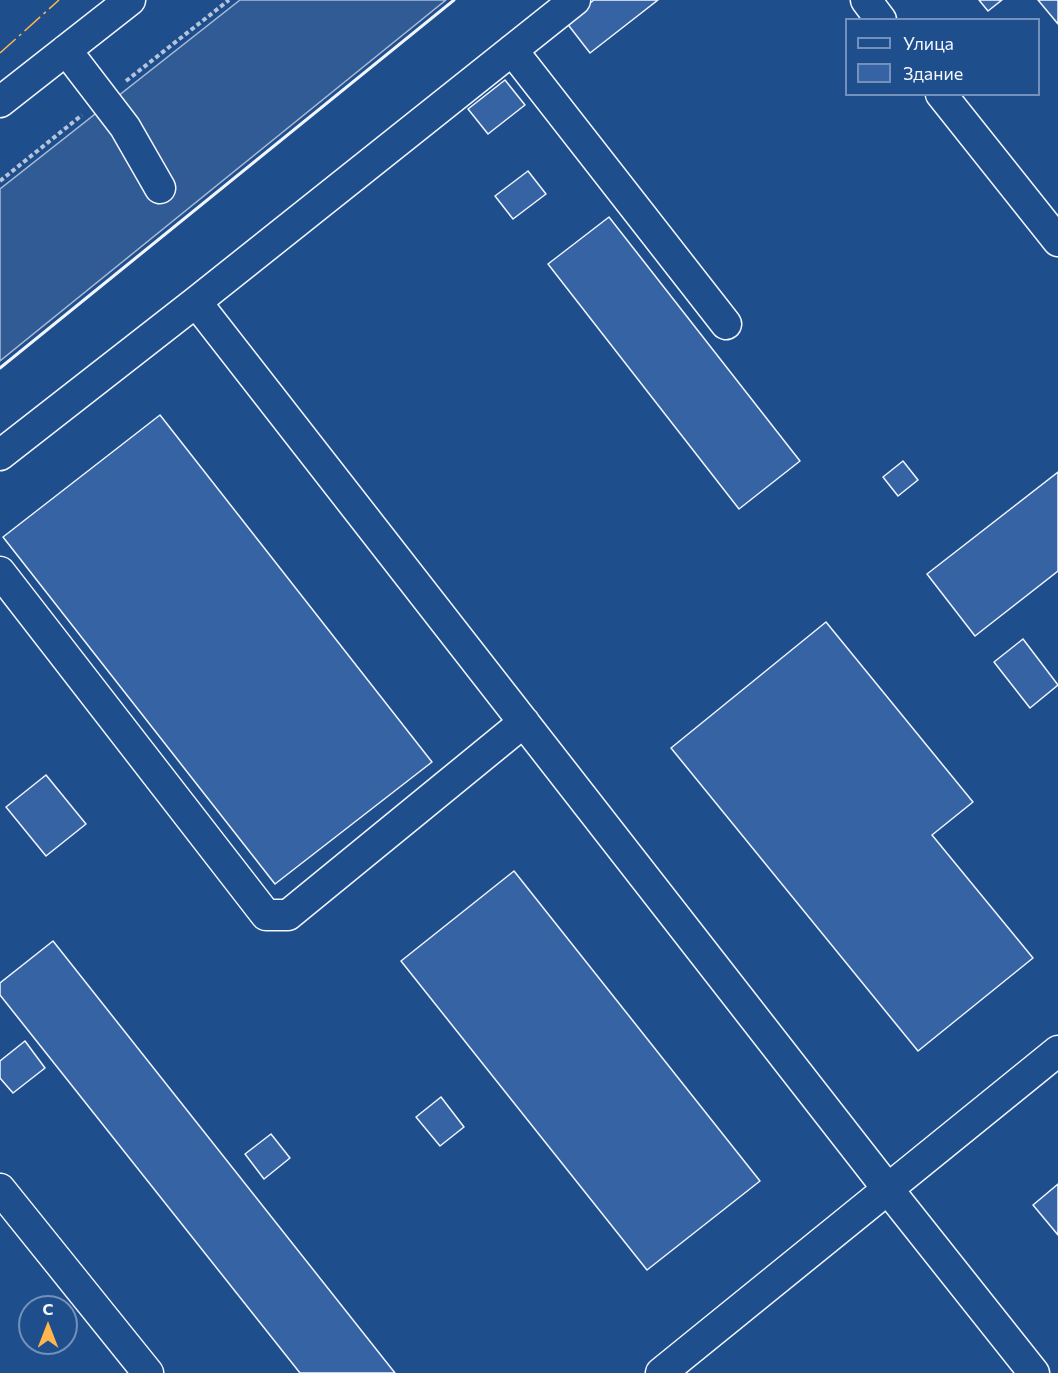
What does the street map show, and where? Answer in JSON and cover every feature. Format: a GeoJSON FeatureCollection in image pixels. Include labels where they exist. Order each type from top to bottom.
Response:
{"type":"FeatureCollection","features":[{"type":"Feature","properties":{"kind":"street"},"geometry":{"type":"LineString","coordinates":[[0,102],[130,0]]}},
{"type":"Feature","properties":{"kind":"street"},"geometry":{"type":"LineString","coordinates":[[0,455],[575,0]]}},
{"type":"Feature","properties":{"kind":"street"},"geometry":{"type":"LineString","coordinates":[[866,0],[880,18]]}},
{"type":"Feature","properties":{"kind":"street"},"geometry":{"type":"LineString","coordinates":[[66,50],[125,127],[160,188]]}},
{"type":"Feature","properties":{"kind":"street"},"geometry":{"type":"LineString","coordinates":[[512,50],[726,324]]}},
{"type":"Feature","properties":{"kind":"street"},"geometry":{"type":"LineString","coordinates":[[943,96],[1058,241]]}},
{"type":"Feature","properties":{"kind":"street"},"geometry":{"type":"LineString","coordinates":[[196,302],[1034,1373]]}},
{"type":"Feature","properties":{"kind":"street"},"geometry":{"type":"LineString","coordinates":[[0,572],[266,915],[288,915],[524,722]]}},
{"type":"Feature","properties":{"kind":"street"},"geometry":{"type":"LineString","coordinates":[[661,1373],[1058,1051]]}},
{"type":"Feature","properties":{"kind":"street"},"geometry":{"type":"LineString","coordinates":[[0,1190],[148,1373]]}},
{"type":"Feature","properties":{"kind":"shaded area"},"geometry":{"type":"Polygon","coordinates":[[[240,0],[446,0],[0,361],[0,189],[240,0]]]}},
{"type":"Feature","properties":{"kind":"building"},"geometry":{"type":"Polygon","coordinates":[[[594,0],[658,0],[590,53],[566,22],[594,0]]]}},
{"type":"Feature","properties":{"kind":"building"},"geometry":{"type":"Polygon","coordinates":[[[979,0],[1002,0],[988,11],[979,0]]]}},
{"type":"Feature","properties":{"kind":"building"},"geometry":{"type":"Polygon","coordinates":[[[1038,0],[1058,0],[1058,24],[1038,0]]]}},
{"type":"Feature","properties":{"kind":"building"},"geometry":{"type":"Polygon","coordinates":[[[505,80],[525,105],[488,134],[468,109],[505,80]]]}},
{"type":"Feature","properties":{"kind":"building"},"geometry":{"type":"Polygon","coordinates":[[[528,171],[546,194],[513,219],[495,196],[528,171]]]}},
{"type":"Feature","properties":{"kind":"building"},"geometry":{"type":"Polygon","coordinates":[[[609,217],[800,461],[739,509],[548,264],[609,217]]]}},
{"type":"Feature","properties":{"kind":"building"},"geometry":{"type":"Polygon","coordinates":[[[160,415],[432,762],[275,884],[3,537],[160,415]]]}},
{"type":"Feature","properties":{"kind":"building"},"geometry":{"type":"Polygon","coordinates":[[[903,461],[918,480],[898,496],[883,477],[903,461]]]}},
{"type":"Feature","properties":{"kind":"building"},"geometry":{"type":"Polygon","coordinates":[[[1058,472],[1058,571],[975,636],[927,574],[1058,472]]]}},
{"type":"Feature","properties":{"kind":"building"},"geometry":{"type":"Polygon","coordinates":[[[826,622],[973,802],[932,835],[1033,958],[918,1051],[671,748],[826,622]]]}},
{"type":"Feature","properties":{"kind":"building"},"geometry":{"type":"Polygon","coordinates":[[[1023,639],[1058,685],[1030,708],[994,662],[1023,639]]]}},
{"type":"Feature","properties":{"kind":"building"},"geometry":{"type":"Polygon","coordinates":[[[46,775],[86,824],[46,856],[6,807],[46,775]]]}},
{"type":"Feature","properties":{"kind":"building"},"geometry":{"type":"Polygon","coordinates":[[[514,871],[760,1181],[647,1270],[401,961],[514,871]]]}},
{"type":"Feature","properties":{"kind":"building"},"geometry":{"type":"Polygon","coordinates":[[[53,941],[395,1373],[300,1373],[0,995],[0,983],[53,941]]]}},
{"type":"Feature","properties":{"kind":"building"},"geometry":{"type":"Polygon","coordinates":[[[25,1041],[45,1068],[13,1093],[0,1078],[0,1061],[25,1041]]]}},
{"type":"Feature","properties":{"kind":"building"},"geometry":{"type":"Polygon","coordinates":[[[441,1097],[464,1127],[440,1146],[416,1117],[441,1097]]]}},
{"type":"Feature","properties":{"kind":"building"},"geometry":{"type":"Polygon","coordinates":[[[271,1134],[290,1158],[264,1179],[245,1154],[271,1134]]]}},
{"type":"Feature","properties":{"kind":"building"},"geometry":{"type":"Polygon","coordinates":[[[1058,1184],[1058,1235],[1033,1205],[1058,1184]]]}},
{"type":"Feature","properties":{"kind":"wall"},"geometry":{"type":"LineString","coordinates":[[0,368],[454,0]]}},
{"type":"Feature","properties":{"kind":"power"},"geometry":{"type":"LineString","coordinates":[[0,53],[59,0]]}}]}
